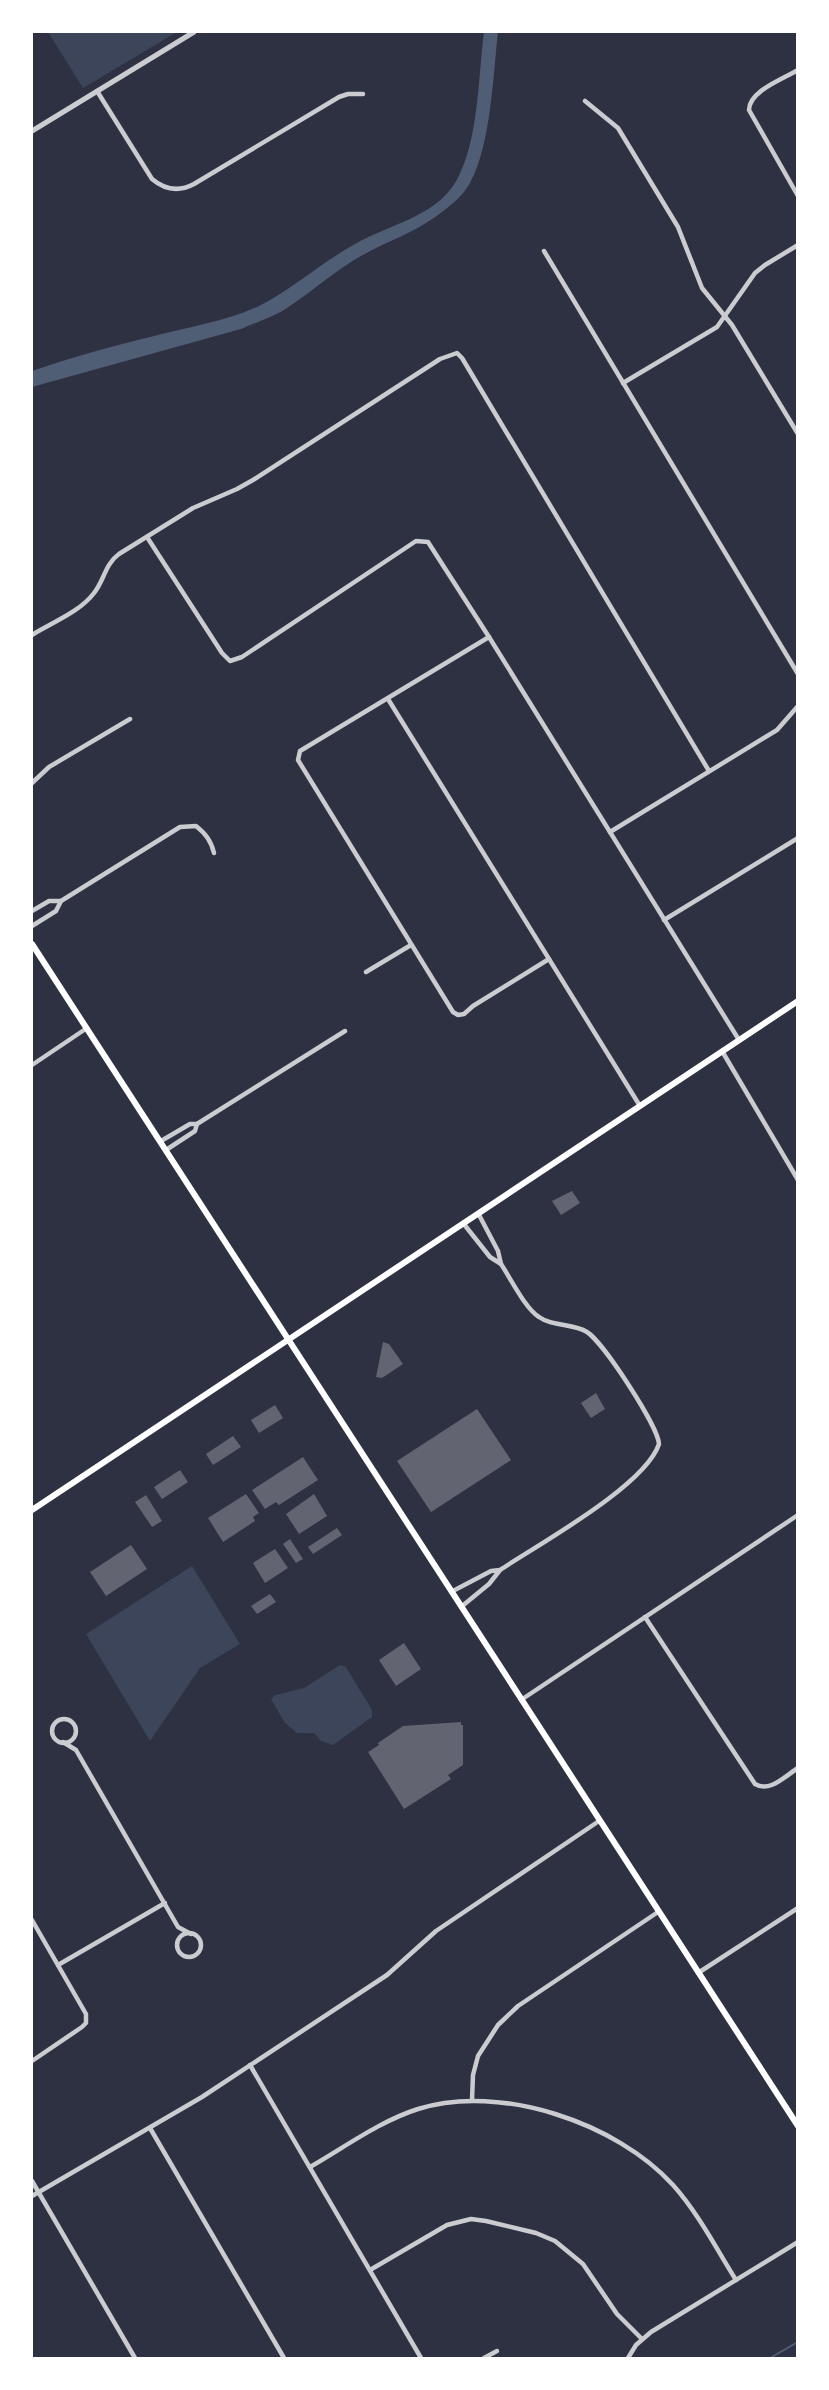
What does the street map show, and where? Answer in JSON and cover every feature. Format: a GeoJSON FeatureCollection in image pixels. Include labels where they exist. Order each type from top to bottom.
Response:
{"type":"FeatureCollection","features":[{"type":"Feature","properties":{"kind":"main road"},"geometry":{"type":"LineString","coordinates":[[32,944],[798,2126]]}},
{"type":"Feature","properties":{"kind":"main road"},"geometry":{"type":"LineString","coordinates":[[32,1510],[798,1001]]}},
{"type":"Feature","properties":{"kind":"street"},"geometry":{"type":"LineString","coordinates":[[32,131],[194,32]]}},
{"type":"Feature","properties":{"kind":"street"},"geometry":{"type":"LineString","coordinates":[[798,70],[754,96],[749,103],[751,116],[798,196]]}},
{"type":"Feature","properties":{"kind":"street"},"geometry":{"type":"LineString","coordinates":[[97,91],[152,179],[164,187],[179,189],[195,184],[339,97],[348,94],[363,94]]}},
{"type":"Feature","properties":{"kind":"street"},"geometry":{"type":"LineString","coordinates":[[585,101],[618,128],[678,228],[702,288],[725,316],[798,434]]}},
{"type":"Feature","properties":{"kind":"street"},"geometry":{"type":"LineString","coordinates":[[623,383],[717,327],[755,273],[798,245]]}},
{"type":"Feature","properties":{"kind":"street"},"geometry":{"type":"LineString","coordinates":[[544,251],[798,674]]}},
{"type":"Feature","properties":{"kind":"street"},"geometry":{"type":"LineString","coordinates":[[32,635],[90,598],[114,558],[192,508],[253,480],[440,359],[457,352],[709,771]]}},
{"type":"Feature","properties":{"kind":"street"},"geometry":{"type":"LineString","coordinates":[[147,537],[222,653],[230,661],[242,657],[406,547],[422,540],[430,545],[739,1040]]}},
{"type":"Feature","properties":{"kind":"street"},"geometry":{"type":"LineString","coordinates":[[489,637],[300,751],[298,755],[301,767],[453,1012],[461,1016],[473,1005],[549,959]]}},
{"type":"Feature","properties":{"kind":"street"},"geometry":{"type":"LineString","coordinates":[[388,699],[640,1106]]}},
{"type":"Feature","properties":{"kind":"street"},"geometry":{"type":"LineString","coordinates":[[610,832],[777,730],[798,706]]}},
{"type":"Feature","properties":{"kind":"street"},"geometry":{"type":"LineString","coordinates":[[32,783],[49,767],[130,719]]}},
{"type":"Feature","properties":{"kind":"street"},"geometry":{"type":"LineString","coordinates":[[32,927],[56,911],[61,901],[180,827],[196,826],[205,832],[212,844],[214,854]]}},
{"type":"Feature","properties":{"kind":"street"},"geometry":{"type":"LineString","coordinates":[[664,920],[798,838]]}},
{"type":"Feature","properties":{"kind":"street"},"geometry":{"type":"LineString","coordinates":[[32,911],[49,901],[61,901]]}},
{"type":"Feature","properties":{"kind":"street"},"geometry":{"type":"LineString","coordinates":[[366,972],[411,945]]}},
{"type":"Feature","properties":{"kind":"street"},"geometry":{"type":"LineString","coordinates":[[32,1065],[87,1028]]}},
{"type":"Feature","properties":{"kind":"street"},"geometry":{"type":"LineString","coordinates":[[161,1141],[190,1124],[197,1124],[345,1031]]}},
{"type":"Feature","properties":{"kind":"street"},"geometry":{"type":"LineString","coordinates":[[722,1051],[798,1180]]}},
{"type":"Feature","properties":{"kind":"street"},"geometry":{"type":"LineString","coordinates":[[166,1150],[195,1131],[197,1124]]}},
{"type":"Feature","properties":{"kind":"street"},"geometry":{"type":"LineString","coordinates":[[478,1213],[498,1251],[501,1264]]}},
{"type":"Feature","properties":{"kind":"street"},"geometry":{"type":"LineString","coordinates":[[461,1607],[489,1584],[500,1570],[624,1489],[651,1460],[659,1444],[653,1425],[599,1342],[582,1330],[546,1321],[535,1315],[501,1264],[484,1250],[463,1223]]}},
{"type":"Feature","properties":{"kind":"street"},"geometry":{"type":"LineString","coordinates":[[521,1700],[798,1515]]}},
{"type":"Feature","properties":{"kind":"street"},"geometry":{"type":"LineString","coordinates":[[451,1592],[491,1571],[500,1570]]}},
{"type":"Feature","properties":{"kind":"street"},"geometry":{"type":"LineString","coordinates":[[645,1617],[755,1784],[762,1787],[770,1786],[798,1768]]}},
{"type":"Feature","properties":{"kind":"street"},"geometry":{"type":"LineString","coordinates":[[76,1750],[74,1724],[68,1720],[60,1720],[55,1724],[53,1732],[56,1739],[76,1750],[178,1927],[179,1952],[185,1956],[193,1956],[199,1951],[201,1943],[197,1937],[178,1927]]}},
{"type":"Feature","properties":{"kind":"street"},"geometry":{"type":"LineString","coordinates":[[63,1742],[70,1741],[76,1735]]}},
{"type":"Feature","properties":{"kind":"street"},"geometry":{"type":"LineString","coordinates":[[32,2196],[150,2128],[387,1975],[436,1930],[599,1821]]}},
{"type":"Feature","properties":{"kind":"street"},"geometry":{"type":"LineString","coordinates":[[58,1965],[165,1903]]}},
{"type":"Feature","properties":{"kind":"street"},"geometry":{"type":"LineString","coordinates":[[698,1973],[798,1908]]}},
{"type":"Feature","properties":{"kind":"street"},"geometry":{"type":"LineString","coordinates":[[472,2100],[473,2075],[478,2056],[498,2025],[518,2006],[658,1912]]}},
{"type":"Feature","properties":{"kind":"street"},"geometry":{"type":"LineString","coordinates":[[32,1920],[86,2014],[86,2023],[32,2061]]}},
{"type":"Feature","properties":{"kind":"street"},"geometry":{"type":"LineString","coordinates":[[178,1941],[183,1935],[191,1934]]}},
{"type":"Feature","properties":{"kind":"street"},"geometry":{"type":"LineString","coordinates":[[250,2065],[421,2358]]}},
{"type":"Feature","properties":{"kind":"street"},"geometry":{"type":"LineString","coordinates":[[310,2167],[394,2118],[441,2103],[472,2100],[529,2108],[589,2126],[621,2142],[642,2156],[673,2186],[688,2205],[736,2280]]}},
{"type":"Feature","properties":{"kind":"street"},"geometry":{"type":"LineString","coordinates":[[150,2128],[284,2358]]}},
{"type":"Feature","properties":{"kind":"street"},"geometry":{"type":"LineString","coordinates":[[32,2181],[135,2358]]}},
{"type":"Feature","properties":{"kind":"street"},"geometry":{"type":"LineString","coordinates":[[370,2270],[447,2225],[460,2221],[486,2221],[536,2233],[555,2241],[577,2257],[589,2270],[617,2314],[642,2339]]}},
{"type":"Feature","properties":{"kind":"street"},"geometry":{"type":"LineString","coordinates":[[628,2358],[642,2339],[798,2242]]}},
{"type":"Feature","properties":{"kind":"street"},"geometry":{"type":"LineString","coordinates":[[484,2358],[497,2351]]}},
{"type":"Feature","properties":{"kind":"shaded area"},"geometry":{"type":"Polygon","coordinates":[[[48,32],[177,32],[83,88],[48,32]]]}},
{"type":"Feature","properties":{"kind":"shaded area"},"geometry":{"type":"Polygon","coordinates":[[[484,32],[498,32],[487,130],[483,149],[470,183],[460,197],[447,208],[420,227],[352,262],[290,306],[266,319],[241,329],[32,387],[32,371],[108,348],[221,320],[259,306],[284,292],[355,244],[410,219],[435,204],[455,183],[469,149],[476,109],[484,32]]]}},
{"type":"Feature","properties":{"kind":"shaded area"},"geometry":{"type":"Polygon","coordinates":[[[192,1566],[240,1644],[200,1668],[150,1741],[86,1634],[192,1566]]]}},
{"type":"Feature","properties":{"kind":"shaded area"},"geometry":{"type":"Polygon","coordinates":[[[340,1665],[346,1667],[372,1710],[372,1717],[333,1745],[321,1741],[314,1733],[297,1733],[285,1723],[271,1699],[275,1695],[304,1688],[340,1665]]]}},
{"type":"Feature","properties":{"kind":"building"},"geometry":{"type":"Polygon","coordinates":[[[572,1191],[580,1203],[561,1215],[552,1201],[572,1191]]]}},
{"type":"Feature","properties":{"kind":"building"},"geometry":{"type":"Polygon","coordinates":[[[383,1342],[389,1344],[403,1364],[382,1378],[376,1377],[383,1342]]]}},
{"type":"Feature","properties":{"kind":"building"},"geometry":{"type":"Polygon","coordinates":[[[596,1393],[605,1409],[591,1418],[581,1403],[596,1393]]]}},
{"type":"Feature","properties":{"kind":"building"},"geometry":{"type":"Polygon","coordinates":[[[275,1405],[283,1418],[259,1433],[251,1420],[275,1405]]]}},
{"type":"Feature","properties":{"kind":"building"},"geometry":{"type":"Polygon","coordinates":[[[477,1409],[511,1460],[431,1512],[397,1461],[477,1409]]]}},
{"type":"Feature","properties":{"kind":"building"},"geometry":{"type":"Polygon","coordinates":[[[233,1436],[241,1447],[213,1465],[206,1454],[233,1436]]]}},
{"type":"Feature","properties":{"kind":"building"},"geometry":{"type":"Polygon","coordinates":[[[303,1457],[318,1480],[279,1505],[276,1502],[265,1509],[252,1490],[303,1457]]]}},
{"type":"Feature","properties":{"kind":"building"},"geometry":{"type":"Polygon","coordinates":[[[180,1470],[188,1482],[162,1499],[154,1487],[180,1470]]]}},
{"type":"Feature","properties":{"kind":"building"},"geometry":{"type":"Polygon","coordinates":[[[246,1494],[259,1513],[253,1517],[255,1521],[223,1542],[208,1518],[246,1494]]]}},
{"type":"Feature","properties":{"kind":"building"},"geometry":{"type":"Polygon","coordinates":[[[314,1494],[327,1516],[299,1534],[286,1514],[314,1494]]]}},
{"type":"Feature","properties":{"kind":"building"},"geometry":{"type":"Polygon","coordinates":[[[146,1495],[162,1521],[152,1527],[135,1502],[146,1495]]]}},
{"type":"Feature","properties":{"kind":"building"},"geometry":{"type":"Polygon","coordinates":[[[337,1528],[342,1535],[313,1554],[308,1547],[337,1528]]]}},
{"type":"Feature","properties":{"kind":"building"},"geometry":{"type":"Polygon","coordinates":[[[290,1539],[303,1559],[296,1563],[283,1544],[290,1539]]]}},
{"type":"Feature","properties":{"kind":"building"},"geometry":{"type":"Polygon","coordinates":[[[131,1545],[147,1569],[106,1596],[90,1572],[131,1545]]]}},
{"type":"Feature","properties":{"kind":"building"},"geometry":{"type":"Polygon","coordinates":[[[275,1549],[288,1568],[265,1583],[253,1563],[275,1549]]]}},
{"type":"Feature","properties":{"kind":"building"},"geometry":{"type":"Polygon","coordinates":[[[270,1594],[276,1602],[257,1614],[251,1606],[270,1594]]]}},
{"type":"Feature","properties":{"kind":"building"},"geometry":{"type":"Polygon","coordinates":[[[404,1643],[421,1669],[396,1686],[379,1660],[404,1643]]]}},
{"type":"Feature","properties":{"kind":"building"},"geometry":{"type":"Polygon","coordinates":[[[461,1722],[463,1725],[463,1765],[448,1775],[451,1779],[404,1809],[368,1752],[403,1726],[461,1722]]]}},
{"type":"Feature","properties":{"kind":"waterway"},"geometry":{"type":"LineString","coordinates":[[770,2358],[798,2342]]}}]}
